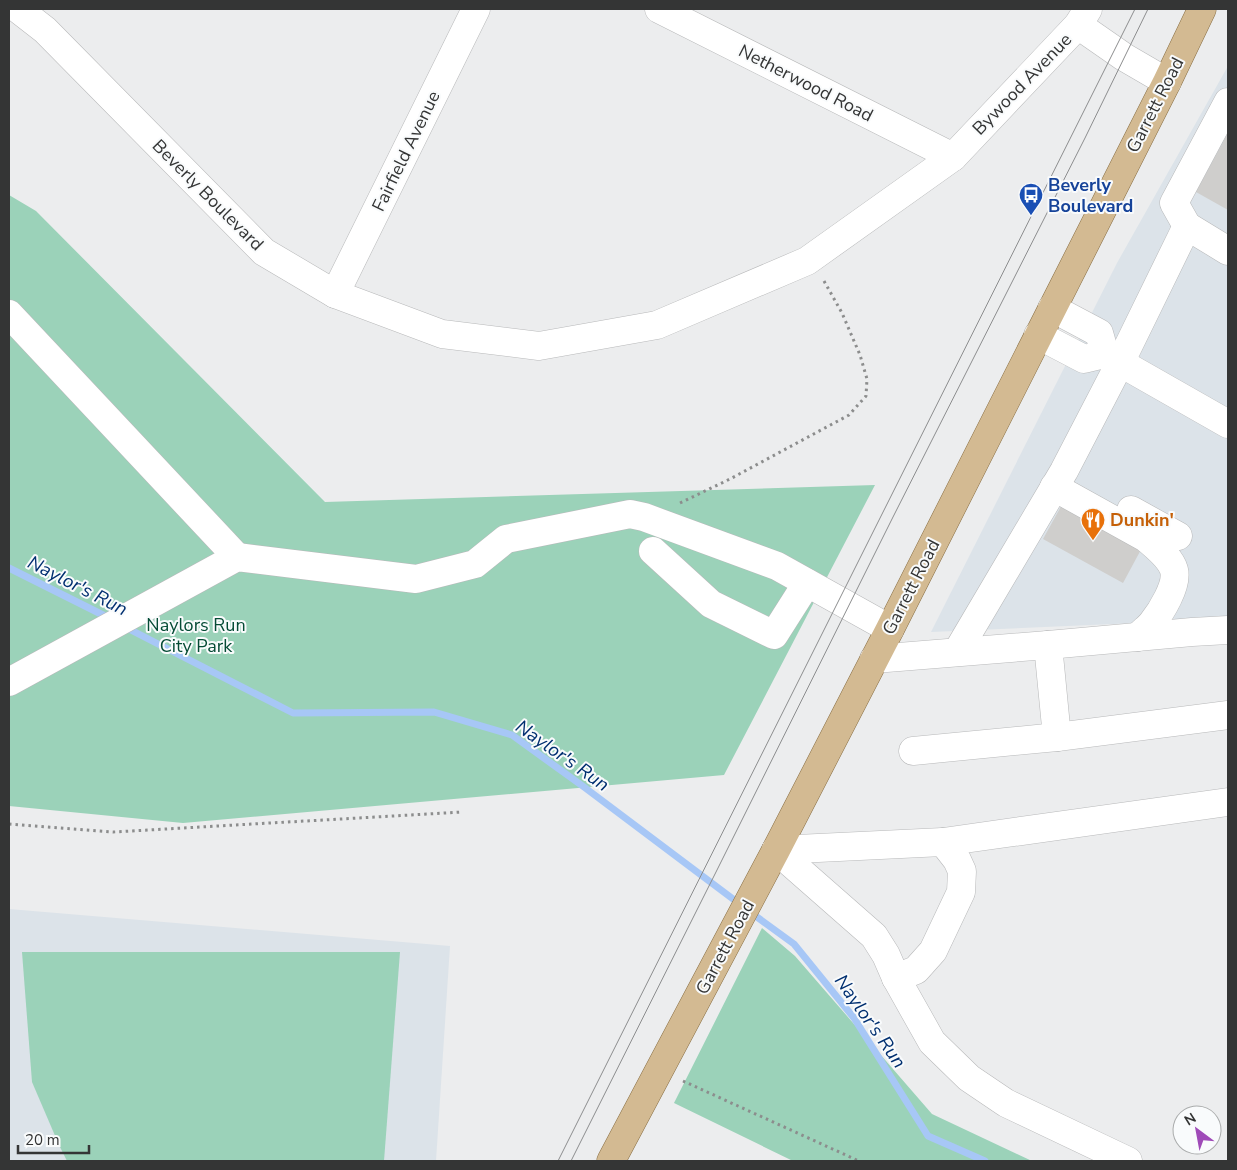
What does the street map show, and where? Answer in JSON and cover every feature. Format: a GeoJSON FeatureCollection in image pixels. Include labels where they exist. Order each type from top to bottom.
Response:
{"type":"FeatureCollection","features":[{"type":"Feature","properties":{"kind":"main road","name":"Garrett Road"},"geometry":{"type":"LineString","coordinates":[[612,1161],[890,629],[1167,82],[1202,9]]}},
{"type":"Feature","properties":{"kind":"street","name":"Beverly Boulevard"},"geometry":{"type":"LineString","coordinates":[[18,9],[45,30],[264,252],[335,294],[442,334],[539,346],[657,324],[811,259],[953,157]]}},
{"type":"Feature","properties":{"kind":"street","name":"Fairfield Avenue"},"geometry":{"type":"LineString","coordinates":[[335,294],[476,9]]}},
{"type":"Feature","properties":{"kind":"street","name":"Netherwood Road"},"geometry":{"type":"LineString","coordinates":[[659,9],[953,157]]}},
{"type":"Feature","properties":{"kind":"street","name":"Bywood Avenue"},"geometry":{"type":"LineString","coordinates":[[953,157],[1083,17]]}},
{"type":"Feature","properties":{"kind":"street"},"geometry":{"type":"LineString","coordinates":[[1083,17],[1124,57],[1167,82]]}},
{"type":"Feature","properties":{"kind":"street"},"geometry":{"type":"LineString","coordinates":[[1228,102],[1174,203],[1187,226],[1228,251]]}},
{"type":"Feature","properties":{"kind":"street"},"geometry":{"type":"LineString","coordinates":[[957,652],[1059,479],[1112,358],[1187,226]]}},
{"type":"Feature","properties":{"kind":"street"},"geometry":{"type":"LineString","coordinates":[[1052,308],[1099,333],[1112,358]]}},
{"type":"Feature","properties":{"kind":"street"},"geometry":{"type":"LineString","coordinates":[[10,319],[237,556]]}},
{"type":"Feature","properties":{"kind":"street"},"geometry":{"type":"LineString","coordinates":[[1038,335],[1084,359],[1112,358],[1228,424]]}},
{"type":"Feature","properties":{"kind":"street"},"geometry":{"type":"LineString","coordinates":[[1059,479],[1118,503],[1178,536]]}},
{"type":"Feature","properties":{"kind":"street"},"geometry":{"type":"LineString","coordinates":[[1059,479],[1146,538],[1168,559],[1174,571],[1174,585],[1152,623],[1138,637]]}},
{"type":"Feature","properties":{"kind":"street"},"geometry":{"type":"LineString","coordinates":[[9,682],[237,556],[416,579],[475,564],[506,539],[630,514],[644,517],[777,566],[890,629]]}},
{"type":"Feature","properties":{"kind":"street"},"geometry":{"type":"LineString","coordinates":[[653,551],[711,604],[774,634],[807,583]]}},
{"type":"Feature","properties":{"kind":"street"},"geometry":{"type":"LineString","coordinates":[[874,659],[1228,630]]}},
{"type":"Feature","properties":{"kind":"street"},"geometry":{"type":"LineString","coordinates":[[1048,645],[1057,737]]}},
{"type":"Feature","properties":{"kind":"street"},"geometry":{"type":"LineString","coordinates":[[913,750],[1057,737],[1228,715]]}},
{"type":"Feature","properties":{"kind":"street"},"geometry":{"type":"LineString","coordinates":[[776,850],[943,842],[1228,802]]}},
{"type":"Feature","properties":{"kind":"street"},"geometry":{"type":"LineString","coordinates":[[896,978],[916,970],[933,951],[961,892],[962,871],[957,860],[943,842]]}},
{"type":"Feature","properties":{"kind":"street"},"geometry":{"type":"LineString","coordinates":[[776,850],[874,936],[932,1042],[968,1078],[1006,1103],[1128,1161]]}},
{"type":"Feature","properties":{"kind":"path"},"geometry":{"type":"LineString","coordinates":[[644,517],[676,505],[730,479],[849,415],[866,396],[867,379],[860,356],[842,313],[811,259]]}},
{"type":"Feature","properties":{"kind":"path"},"geometry":{"type":"LineString","coordinates":[[9,824],[113,832],[463,812]]}},
{"type":"Feature","properties":{"kind":"path"},"geometry":{"type":"LineString","coordinates":[[660,1070],[859,1161]]}},
{"type":"Feature","properties":{"kind":"shaded area"},"geometry":{"type":"Polygon","coordinates":[[[1228,66],[1228,619],[931,632],[1117,263],[1228,66]]]}},
{"type":"Feature","properties":{"kind":"shaded area"},"geometry":{"type":"Polygon","coordinates":[[[9,909],[450,946],[436,1161],[9,1161],[9,909]]]}},
{"type":"Feature","properties":{"kind":"green space","name":"Naylors Run City Park"},"geometry":{"type":"Polygon","coordinates":[[[9,195],[36,211],[325,502],[875,485],[724,775],[183,823],[9,806],[9,195]]]}},
{"type":"Feature","properties":{"kind":"green space"},"geometry":{"type":"Polygon","coordinates":[[[762,928],[795,956],[932,1114],[1032,1161],[793,1161],[674,1103],[762,928]]]}},
{"type":"Feature","properties":{"kind":"green space"},"geometry":{"type":"Polygon","coordinates":[[[22,952],[400,952],[384,1161],[67,1161],[32,1082],[22,952]]]}},
{"type":"Feature","properties":{"kind":"building"},"geometry":{"type":"Polygon","coordinates":[[[1228,133],[1228,210],[1196,192],[1228,133]]]}},
{"type":"Feature","properties":{"kind":"building","name":"Dunkin'"},"geometry":{"type":"Polygon","coordinates":[[[1064,501],[1144,544],[1123,583],[1043,539],[1064,501]]]}},
{"type":"Feature","properties":{"kind":"waterway","name":"Naylor's Run"},"geometry":{"type":"LineString","coordinates":[[9,568],[109,618]]}},
{"type":"Feature","properties":{"kind":"waterway","name":"Naylor's Run"},"geometry":{"type":"LineString","coordinates":[[125,627],[293,713],[434,712],[512,735],[741,905]]}},
{"type":"Feature","properties":{"kind":"waterway","name":"Naylor's Run"},"geometry":{"type":"LineString","coordinates":[[750,912],[794,944],[854,1018],[928,1136],[985,1161]]}},
{"type":"Feature","properties":{"kind":"tram line"},"geometry":{"type":"LineString","coordinates":[[558,1161],[1135,9]]}},
{"type":"Feature","properties":{"kind":"tram line"},"geometry":{"type":"LineString","coordinates":[[571,1161],[1148,9]]}},
{"type":"Feature","properties":{"kind":"place","name":"Beverly Boulevard"},"geometry":{"type":"Point","coordinates":[1031,216]}},
{"type":"Feature","properties":{"kind":"place","name":"Dunkin'"},"geometry":{"type":"Point","coordinates":[1093,541]}}]}
